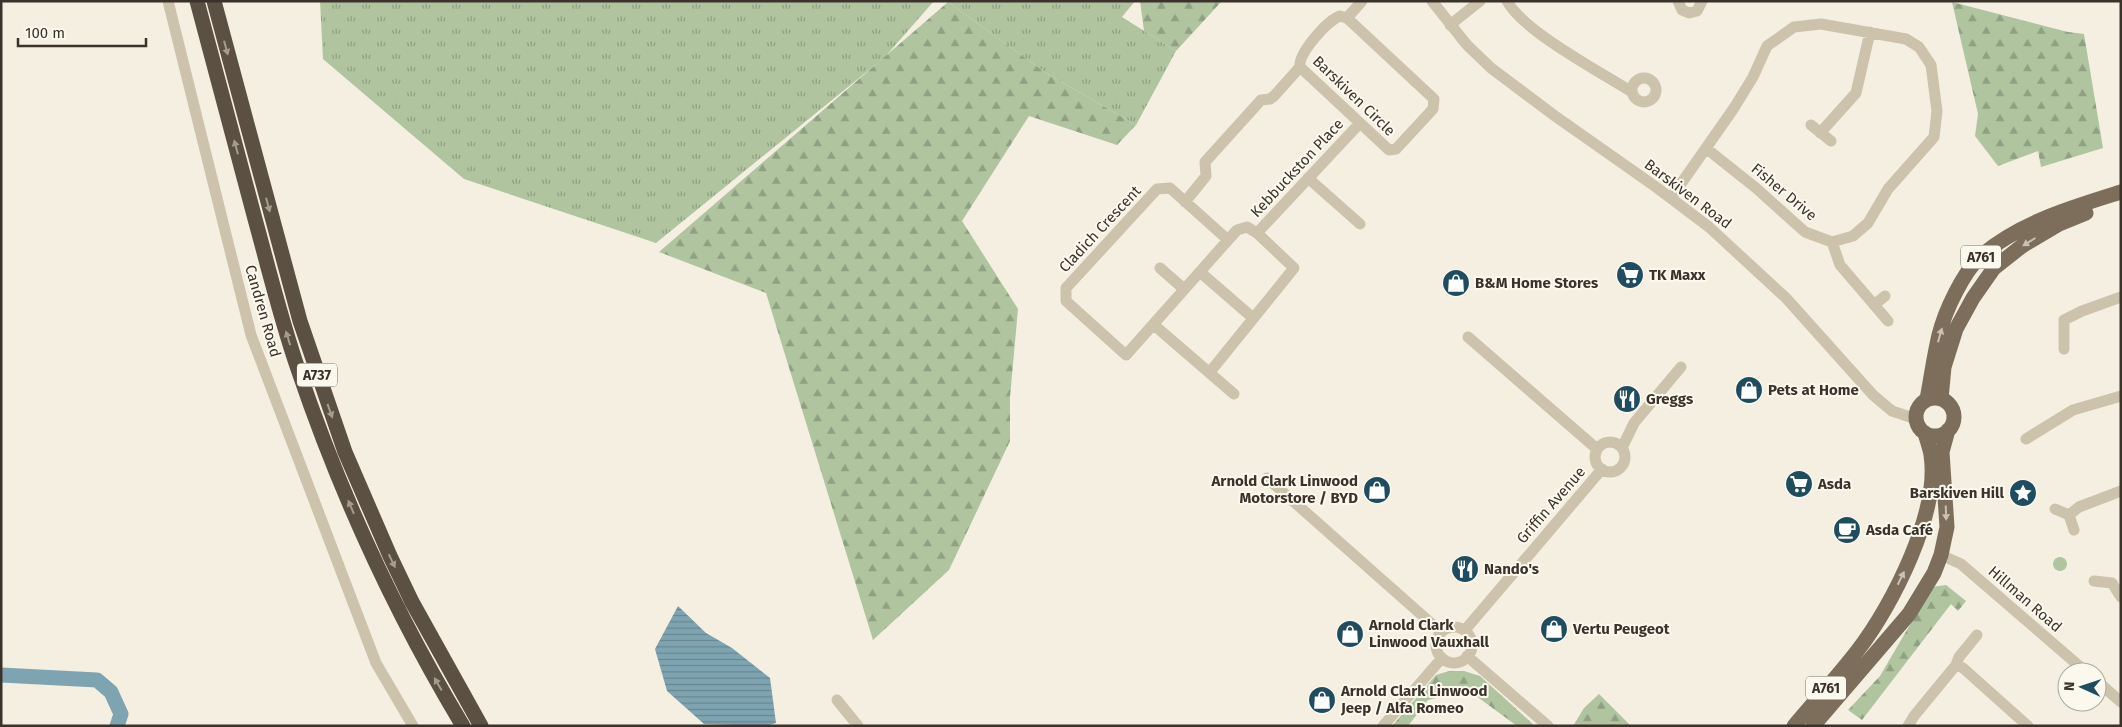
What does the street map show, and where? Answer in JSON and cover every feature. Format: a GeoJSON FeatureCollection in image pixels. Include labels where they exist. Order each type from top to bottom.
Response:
{"type":"FeatureCollection","features":[{"type":"Feature","properties":{"kind":"highway","name":"A737"},"geometry":{"type":"LineString","coordinates":[[197,1],[282,318],[314,415],[357,521],[380,570],[431,670],[463,726]]}},
{"type":"Feature","properties":{"kind":"highway","name":"A737"},"geometry":{"type":"LineString","coordinates":[[214,1],[300,321],[332,416],[362,494],[390,556],[435,646],[481,726]]}},
{"type":"Feature","properties":{"kind":"main road","name":"A761"},"geometry":{"type":"LineString","coordinates":[[1934,399],[1939,335],[1956,290],[1981,256],[2014,234],[2059,212],[2121,192]]}},
{"type":"Feature","properties":{"kind":"main road","name":"A761"},"geometry":{"type":"LineString","coordinates":[[1813,726],[1864,655],[1920,537],[1931,486],[1931,456],[1925,433],[1918,425],[1916,418],[1919,406],[1934,399],[1956,329],[1973,298],[1994,268],[2022,246],[2059,224],[2121,201]]}},
{"type":"Feature","properties":{"kind":"main road","name":"A761"},"geometry":{"type":"LineString","coordinates":[[1794,726],[1864,655],[1909,614],[1934,573],[1941,555],[1947,527],[1942,452],[1954,416],[1951,407],[1934,399]]}},
{"type":"Feature","properties":{"kind":"main road"},"geometry":{"type":"LineString","coordinates":[[1925,433],[1935,436],[1948,430]]}},
{"type":"Feature","properties":{"kind":"street","name":"Candren Road"},"geometry":{"type":"LineString","coordinates":[[168,1],[251,335],[376,663],[413,726]]}},
{"type":"Feature","properties":{"kind":"street","name":"Barskiven Circle"},"geometry":{"type":"LineString","coordinates":[[1347,18],[1362,1]]}},
{"type":"Feature","properties":{"kind":"street","name":"Barskiven Road"},"geometry":{"type":"LineString","coordinates":[[1432,1],[1466,45],[1492,68],[1555,116],[1671,198],[1728,244],[1786,298],[1872,395],[1892,411],[1916,418]]}},
{"type":"Feature","properties":{"kind":"street"},"geometry":{"type":"LineString","coordinates":[[1450,25],[1480,1]]}},
{"type":"Feature","properties":{"kind":"street"},"geometry":{"type":"LineString","coordinates":[[1507,1],[1513,13],[1550,40],[1632,92]]}},
{"type":"Feature","properties":{"kind":"street"},"geometry":{"type":"LineString","coordinates":[[1678,1],[1682,10],[1689,13],[1697,11],[1702,1]]}},
{"type":"Feature","properties":{"kind":"street","name":"Barskiven Circle"},"geometry":{"type":"LineString","coordinates":[[1340,16],[1347,18],[1434,99],[1433,109],[1396,149],[1389,150],[1300,66],[1299,63],[1305,50],[1333,18],[1340,16]]}},
{"type":"Feature","properties":{"kind":"street"},"geometry":{"type":"LineString","coordinates":[[1671,198],[1707,150],[1753,77],[1767,46],[1794,27],[1821,24],[1906,39],[1919,47],[1932,65],[1937,111],[1934,137],[1888,189],[1868,223],[1853,236],[1832,242],[1840,265],[1888,321]]}},
{"type":"Feature","properties":{"kind":"street"},"geometry":{"type":"LineString","coordinates":[[1831,141],[1816,129],[1856,93],[1870,32]]}},
{"type":"Feature","properties":{"kind":"street"},"geometry":{"type":"LineString","coordinates":[[1185,202],[1206,176],[1205,162],[1261,100],[1270,99],[1274,96],[1300,66]]}},
{"type":"Feature","properties":{"kind":"street","name":"Kebbuckston Place"},"geometry":{"type":"LineString","coordinates":[[1257,233],[1360,123]]}},
{"type":"Feature","properties":{"kind":"street","name":"Fisher Drive"},"geometry":{"type":"LineString","coordinates":[[1707,150],[1756,188],[1805,232],[1832,242]]}},
{"type":"Feature","properties":{"kind":"street"},"geometry":{"type":"LineString","coordinates":[[1308,178],[1360,224]]}},
{"type":"Feature","properties":{"kind":"street","name":"Cladich Crescent"},"geometry":{"type":"LineString","coordinates":[[1154,325],[1126,355],[1066,300],[1066,288],[1157,189],[1170,188],[1228,240]]}},
{"type":"Feature","properties":{"kind":"street"},"geometry":{"type":"LineString","coordinates":[[1210,372],[1294,268],[1257,233],[1247,227],[1237,230],[1154,325],[1234,394]]}},
{"type":"Feature","properties":{"kind":"street"},"geometry":{"type":"LineString","coordinates":[[1160,268],[1184,289]]}},
{"type":"Feature","properties":{"kind":"street"},"geometry":{"type":"LineString","coordinates":[[1200,272],[1253,318]]}},
{"type":"Feature","properties":{"kind":"street"},"geometry":{"type":"LineString","coordinates":[[1874,304],[1885,296]]}},
{"type":"Feature","properties":{"kind":"street"},"geometry":{"type":"LineString","coordinates":[[2064,349],[2064,320],[2082,311],[2121,297]]}},
{"type":"Feature","properties":{"kind":"street"},"geometry":{"type":"LineString","coordinates":[[1468,337],[1598,449]]}},
{"type":"Feature","properties":{"kind":"street"},"geometry":{"type":"LineString","coordinates":[[1622,448],[1634,423],[1681,367]]}},
{"type":"Feature","properties":{"kind":"street"},"geometry":{"type":"LineString","coordinates":[[2026,439],[2073,410],[2121,396]]}},
{"type":"Feature","properties":{"kind":"street"},"geometry":{"type":"LineString","coordinates":[[1604,443],[1619,444],[1625,456],[1622,466],[1610,471],[1602,468],[1596,461],[1598,449],[1604,443]]}},
{"type":"Feature","properties":{"kind":"street","name":"Griffin Avenue"},"geometry":{"type":"LineString","coordinates":[[1465,630],[1602,468]]}},
{"type":"Feature","properties":{"kind":"street"},"geometry":{"type":"LineString","coordinates":[[1267,478],[1441,632]]}},
{"type":"Feature","properties":{"kind":"street"},"geometry":{"type":"LineString","coordinates":[[2069,515],[2079,507],[2121,491]]}},
{"type":"Feature","properties":{"kind":"street"},"geometry":{"type":"LineString","coordinates":[[2054,509],[2069,515],[2074,530]]}},
{"type":"Feature","properties":{"kind":"street","name":"Hillman Road"},"geometry":{"type":"LineString","coordinates":[[1941,555],[1961,564],[2074,662]]}},
{"type":"Feature","properties":{"kind":"street"},"geometry":{"type":"LineString","coordinates":[[2094,581],[2116,578],[2121,597]]}},
{"type":"Feature","properties":{"kind":"street"},"geometry":{"type":"LineString","coordinates":[[1451,627],[1465,630],[1472,645],[1468,656],[1460,662],[1454,663],[1442,658],[1436,646],[1437,638],[1441,632],[1451,627]]}},
{"type":"Feature","properties":{"kind":"street"},"geometry":{"type":"LineString","coordinates":[[1908,726],[1977,635]]}},
{"type":"Feature","properties":{"kind":"street"},"geometry":{"type":"LineString","coordinates":[[1468,656],[1548,726]]}},
{"type":"Feature","properties":{"kind":"street"},"geometry":{"type":"LineString","coordinates":[[1383,726],[1442,658]]}},
{"type":"Feature","properties":{"kind":"street"},"geometry":{"type":"LineString","coordinates":[[1956,665],[1963,668],[2025,725]]}},
{"type":"Feature","properties":{"kind":"street"},"geometry":{"type":"LineString","coordinates":[[2107,690],[2121,702]]}},
{"type":"Feature","properties":{"kind":"street"},"geometry":{"type":"LineString","coordinates":[[837,700],[858,726]]}},
{"type":"Feature","properties":{"kind":"green space"},"geometry":{"type":"Polygon","coordinates":[[[320,1],[934,1],[885,57],[656,243],[464,179],[323,59],[320,1]]]}},
{"type":"Feature","properties":{"kind":"green space"},"geometry":{"type":"Polygon","coordinates":[[[1135,1],[1122,17],[1176,51],[1136,125],[1046,73],[948,2],[1135,1]]]}},
{"type":"Feature","properties":{"kind":"green space"},"geometry":{"type":"Polygon","coordinates":[[[1140,1],[1222,1],[1176,51],[1144,31],[1140,1]]]}},
{"type":"Feature","properties":{"kind":"green space"},"geometry":{"type":"Polygon","coordinates":[[[948,2],[1046,73],[1136,125],[1117,145],[1029,116],[962,221],[1018,309],[1010,397],[1010,441],[949,570],[873,640],[766,293],[659,252],[948,2]]]}},
{"type":"Feature","properties":{"kind":"green space"},"geometry":{"type":"Polygon","coordinates":[[[1952,2],[2068,32],[2084,34],[2103,148],[2041,167],[2038,151],[1998,166],[1975,136],[1978,114],[1952,2]]]}},
{"type":"Feature","properties":{"kind":"green space"},"geometry":{"type":"Polygon","coordinates":[[[2060,557],[2065,559],[2067,564],[2065,569],[2060,571],[2055,569],[2053,564],[2055,559],[2060,557]]]}},
{"type":"Feature","properties":{"kind":"green space"},"geometry":{"type":"Polygon","coordinates":[[[1946,585],[1966,601],[1958,611],[1951,604],[1862,720],[1848,710],[1880,676],[1932,587],[1946,585]]]}},
{"type":"Feature","properties":{"kind":"green space"},"geometry":{"type":"Polygon","coordinates":[[[1449,671],[1464,671],[1480,676],[1535,726],[1517,726],[1468,690],[1428,700],[1408,726],[1392,726],[1436,675],[1449,671]]]}},
{"type":"Feature","properties":{"kind":"green space"},"geometry":{"type":"Polygon","coordinates":[[[1599,694],[1631,726],[1573,726],[1584,708],[1599,694]]]}},
{"type":"Feature","properties":{"kind":"water"},"geometry":{"type":"Polygon","coordinates":[[[678,606],[706,633],[732,648],[770,678],[776,723],[766,726],[704,724],[667,691],[655,649],[678,606]]]}},
{"type":"Feature","properties":{"kind":"waterway"},"geometry":{"type":"LineString","coordinates":[[1,675],[97,680],[111,692],[121,714],[117,726]]}},
{"type":"Feature","properties":{"kind":"place","name":"TK Maxx"},"geometry":{"type":"Point","coordinates":[1630,275]}},
{"type":"Feature","properties":{"kind":"place","name":"B&M Home Stores"},"geometry":{"type":"Point","coordinates":[1456,283]}},
{"type":"Feature","properties":{"kind":"place","name":"Pets at Home"},"geometry":{"type":"Point","coordinates":[1749,390]}},
{"type":"Feature","properties":{"kind":"place","name":"Greggs"},"geometry":{"type":"Point","coordinates":[1627,399]}},
{"type":"Feature","properties":{"kind":"place","name":"Asda"},"geometry":{"type":"Point","coordinates":[1799,484]}},
{"type":"Feature","properties":{"kind":"place","name":"Arnold Clark Linwood Motorstore / BYD"},"geometry":{"type":"Point","coordinates":[1377,490]}},
{"type":"Feature","properties":{"kind":"place","name":"Barskiven Hill"},"geometry":{"type":"Point","coordinates":[2023,493]}},
{"type":"Feature","properties":{"kind":"place","name":"Asda Café"},"geometry":{"type":"Point","coordinates":[1847,530]}},
{"type":"Feature","properties":{"kind":"place","name":"Nando's"},"geometry":{"type":"Point","coordinates":[1465,569]}},
{"type":"Feature","properties":{"kind":"place","name":"Vertu Peugeot"},"geometry":{"type":"Point","coordinates":[1554,629]}},
{"type":"Feature","properties":{"kind":"place","name":"Arnold Clark Linwood Vauxhall"},"geometry":{"type":"Point","coordinates":[1350,634]}},
{"type":"Feature","properties":{"kind":"place","name":"Arnold Clark Linwood Jeep / Alfa Romeo"},"geometry":{"type":"Point","coordinates":[1322,700]}}]}
